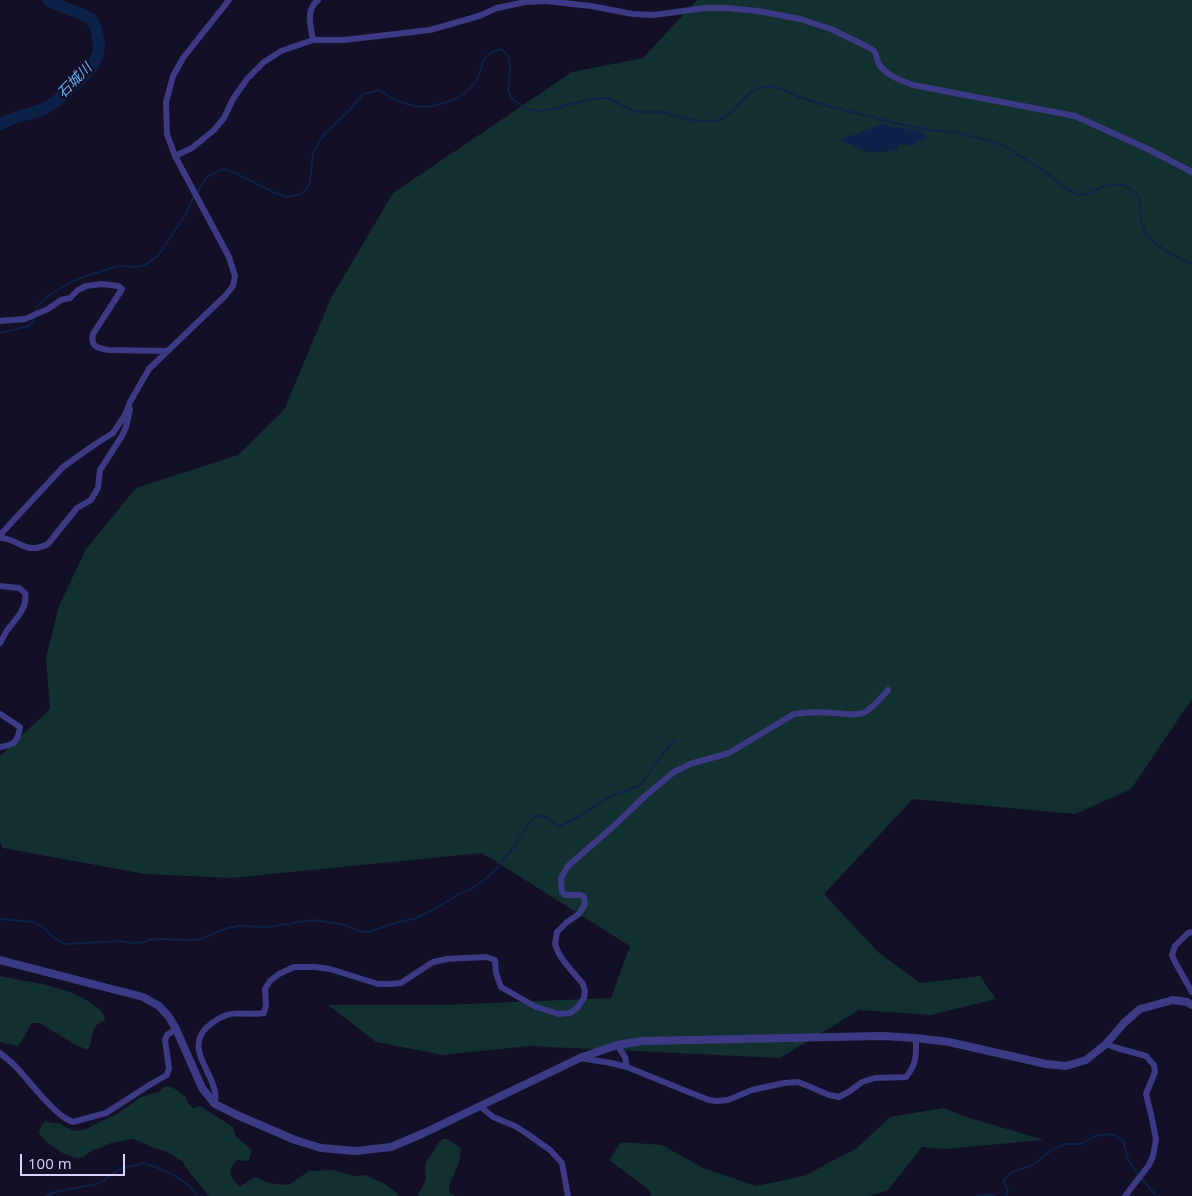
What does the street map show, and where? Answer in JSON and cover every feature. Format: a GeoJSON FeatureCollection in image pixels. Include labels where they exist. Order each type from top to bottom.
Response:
{"type":"FeatureCollection","features":[{"type":"Feature","properties":{"kind":"street"},"geometry":{"type":"LineString","coordinates":[[0,537],[64,467],[113,433],[150,369],[233,286],[235,276],[225,250],[175,156],[167,134],[166,102],[173,76],[183,58],[229,0]]}},
{"type":"Feature","properties":{"kind":"street"},"geometry":{"type":"LineString","coordinates":[[311,0],[310,20],[313,40]]}},
{"type":"Feature","properties":{"kind":"street"},"geometry":{"type":"LineString","coordinates":[[310,10],[318,0]]}},
{"type":"Feature","properties":{"kind":"street"},"geometry":{"type":"LineString","coordinates":[[175,156],[192,148],[214,130],[224,118],[233,98],[247,79],[264,62],[281,51],[313,40],[344,40],[430,30],[479,16],[497,8],[526,2],[546,1],[591,6],[633,14],[654,15],[705,8],[726,8],[758,11],[800,19],[831,29],[868,46],[875,52],[883,70],[902,81],[913,85],[1075,116],[1150,150],[1192,172]]}},
{"type":"Feature","properties":{"kind":"street"},"geometry":{"type":"LineString","coordinates":[[0,321],[25,319],[48,309],[61,300],[70,298],[78,290],[86,286],[102,284],[118,286],[122,289],[93,334],[92,340],[94,344],[108,350],[167,352]]}},
{"type":"Feature","properties":{"kind":"street"},"geometry":{"type":"LineString","coordinates":[[0,537],[34,549],[48,544],[77,508],[90,500],[98,488],[100,470],[126,427],[130,402]]}},
{"type":"Feature","properties":{"kind":"street"},"geometry":{"type":"LineString","coordinates":[[0,586],[19,588],[25,593],[26,598],[23,608],[0,643]]}},
{"type":"Feature","properties":{"kind":"street"},"geometry":{"type":"LineString","coordinates":[[215,1104],[215,1092],[210,1075],[200,1058],[198,1046],[202,1032],[222,1017],[235,1013],[264,1013],[266,1005],[265,989],[270,981],[279,974],[294,967],[330,969],[378,984],[390,984],[401,983],[433,962],[447,959],[486,957],[495,960],[496,973],[501,987],[542,1009],[560,1014],[570,1013],[577,1008],[584,998],[585,991],[583,984],[566,964],[555,944],[557,932],[579,914],[585,904],[584,897],[580,895],[565,895],[562,892],[561,878],[568,866],[674,772],[690,764],[729,753],[794,714],[802,712],[864,713],[878,702],[888,690]]}},
{"type":"Feature","properties":{"kind":"street"},"geometry":{"type":"LineString","coordinates":[[0,714],[20,727],[18,738],[15,742],[8,746],[0,747]]}},
{"type":"Feature","properties":{"kind":"street"},"geometry":{"type":"LineString","coordinates":[[1192,932],[1188,933],[1175,946],[1172,955],[1192,992]]}},
{"type":"Feature","properties":{"kind":"street"},"geometry":{"type":"LineString","coordinates":[[0,960],[143,997],[159,1006],[169,1017],[202,1088],[215,1104],[295,1140],[321,1148],[356,1151],[391,1147],[481,1107],[580,1058],[617,1045],[643,1041],[692,1039],[882,1036],[949,1042],[1046,1064],[1066,1066],[1086,1060],[1106,1044],[1124,1023],[1140,1009],[1173,1000],[1189,1004],[1192,1010]]}},
{"type":"Feature","properties":{"kind":"street"},"geometry":{"type":"LineString","coordinates":[[0,1054],[17,1067],[63,1117],[73,1122],[106,1113],[167,1075],[170,1068],[165,1040],[167,1035],[176,1029]]}},
{"type":"Feature","properties":{"kind":"street"},"geometry":{"type":"LineString","coordinates":[[580,1058],[627,1067],[709,1100],[728,1100],[752,1090],[798,1082],[829,1096],[839,1097],[862,1082],[875,1078],[906,1077],[913,1069],[916,1058],[916,1038]]}},
{"type":"Feature","properties":{"kind":"street"},"geometry":{"type":"LineString","coordinates":[[1106,1044],[1146,1056],[1154,1065],[1154,1072],[1146,1094],[1156,1139],[1153,1156],[1149,1165],[1125,1196]]}},
{"type":"Feature","properties":{"kind":"street"},"geometry":{"type":"LineString","coordinates":[[617,1045],[625,1057],[627,1067]]}},
{"type":"Feature","properties":{"kind":"street"},"geometry":{"type":"LineString","coordinates":[[481,1107],[493,1117],[515,1126],[550,1150],[562,1163],[568,1196]]}},
{"type":"Feature","properties":{"kind":"green space"},"geometry":{"type":"Polygon","coordinates":[[[697,0],[1192,0],[1192,699],[1131,789],[1075,814],[913,799],[824,894],[878,952],[920,983],[980,976],[996,999],[931,1015],[859,1010],[780,1058],[529,1046],[443,1055],[376,1042],[328,1005],[442,1005],[611,998],[630,946],[482,853],[231,878],[145,874],[3,848],[0,842],[0,756],[50,709],[46,658],[59,606],[86,549],[136,488],[238,455],[284,410],[331,298],[393,193],[572,72],[643,58],[697,0]]]}},
{"type":"Feature","properties":{"kind":"green space"},"geometry":{"type":"Polygon","coordinates":[[[0,976],[60,989],[83,998],[98,1008],[105,1020],[94,1029],[88,1049],[72,1043],[40,1023],[31,1024],[17,1046],[0,1042],[0,976]]]}},
{"type":"Feature","properties":{"kind":"green space"},"geometry":{"type":"Polygon","coordinates":[[[168,1086],[186,1097],[188,1103],[193,1108],[200,1106],[233,1127],[236,1137],[252,1150],[249,1160],[237,1160],[231,1171],[233,1180],[240,1187],[255,1177],[269,1183],[287,1185],[309,1171],[333,1170],[355,1176],[365,1175],[385,1184],[399,1196],[209,1196],[182,1161],[165,1151],[141,1142],[132,1139],[111,1143],[92,1150],[84,1157],[77,1158],[64,1154],[44,1140],[39,1133],[45,1121],[59,1123],[73,1131],[87,1129],[117,1114],[141,1097],[158,1092],[168,1086]]]}},
{"type":"Feature","properties":{"kind":"green space"},"geometry":{"type":"Polygon","coordinates":[[[944,1108],[960,1115],[1044,1140],[945,1149],[922,1147],[888,1190],[869,1196],[652,1196],[648,1189],[609,1160],[621,1142],[662,1145],[703,1168],[756,1186],[804,1176],[857,1148],[890,1117],[944,1108]]]}},
{"type":"Feature","properties":{"kind":"green space"},"geometry":{"type":"Polygon","coordinates":[[[443,1139],[447,1139],[461,1148],[459,1162],[449,1186],[449,1193],[457,1196],[417,1196],[426,1179],[425,1164],[443,1139]]]}},
{"type":"Feature","properties":{"kind":"water"},"geometry":{"type":"Polygon","coordinates":[[[881,124],[923,132],[927,137],[911,146],[899,145],[898,150],[869,153],[840,140],[881,124]]]}},
{"type":"Feature","properties":{"kind":"waterway","name":"石城川"},"geometry":{"type":"LineString","coordinates":[[0,124],[44,109],[55,102],[91,68],[98,54],[99,42],[91,19],[48,0]]}},
{"type":"Feature","properties":{"kind":"waterway"},"geometry":{"type":"LineString","coordinates":[[197,192],[207,177],[224,169],[273,192],[288,197],[299,195],[305,191],[310,182],[313,152],[325,133],[349,111],[363,94],[379,90],[398,101],[418,106],[445,103],[469,90],[474,84],[488,55],[501,49],[509,59],[508,91],[513,100],[528,109],[538,111],[590,99],[608,98],[633,111],[663,112],[698,121],[716,121],[733,111],[749,93],[760,87],[771,86],[827,106],[895,123],[930,130],[954,132],[990,141],[1006,147],[1078,195],[1086,194],[1101,187],[1124,185],[1138,195],[1141,221],[1147,237],[1169,253],[1192,263]]}},
{"type":"Feature","properties":{"kind":"waterway"},"geometry":{"type":"LineString","coordinates":[[0,333],[29,326],[34,319],[35,311],[39,304],[49,295],[77,279],[120,266],[138,267],[145,265],[158,256],[186,214],[194,196]]}},
{"type":"Feature","properties":{"kind":"waterway"},"geometry":{"type":"LineString","coordinates":[[0,919],[34,922],[65,944],[119,941],[133,943],[159,939],[191,940],[201,939],[224,929],[238,926],[271,927],[313,920],[341,924],[368,932],[414,919],[470,890],[489,876],[505,858],[516,845],[533,818],[544,816],[560,826],[611,796],[641,785],[674,740]]}},
{"type":"Feature","properties":{"kind":"waterway"},"geometry":{"type":"LineString","coordinates":[[1005,1196],[1008,1190],[1004,1180],[1012,1172],[1033,1165],[1053,1149],[1066,1144],[1080,1144],[1096,1136],[1108,1134],[1116,1136],[1123,1141],[1128,1159],[1138,1175]]}},
{"type":"Feature","properties":{"kind":"waterway"},"geometry":{"type":"LineString","coordinates":[[46,1196],[64,1190],[96,1184],[123,1168],[143,1163],[174,1175],[187,1184],[198,1196]]}},
{"type":"Feature","properties":{"kind":"waterway"},"geometry":{"type":"LineString","coordinates":[[1141,1178],[1159,1196]]}},
{"type":"Feature","properties":{"kind":"waterway"},"geometry":{"type":"LineString","coordinates":[[977,1196],[995,1196]]}}]}
